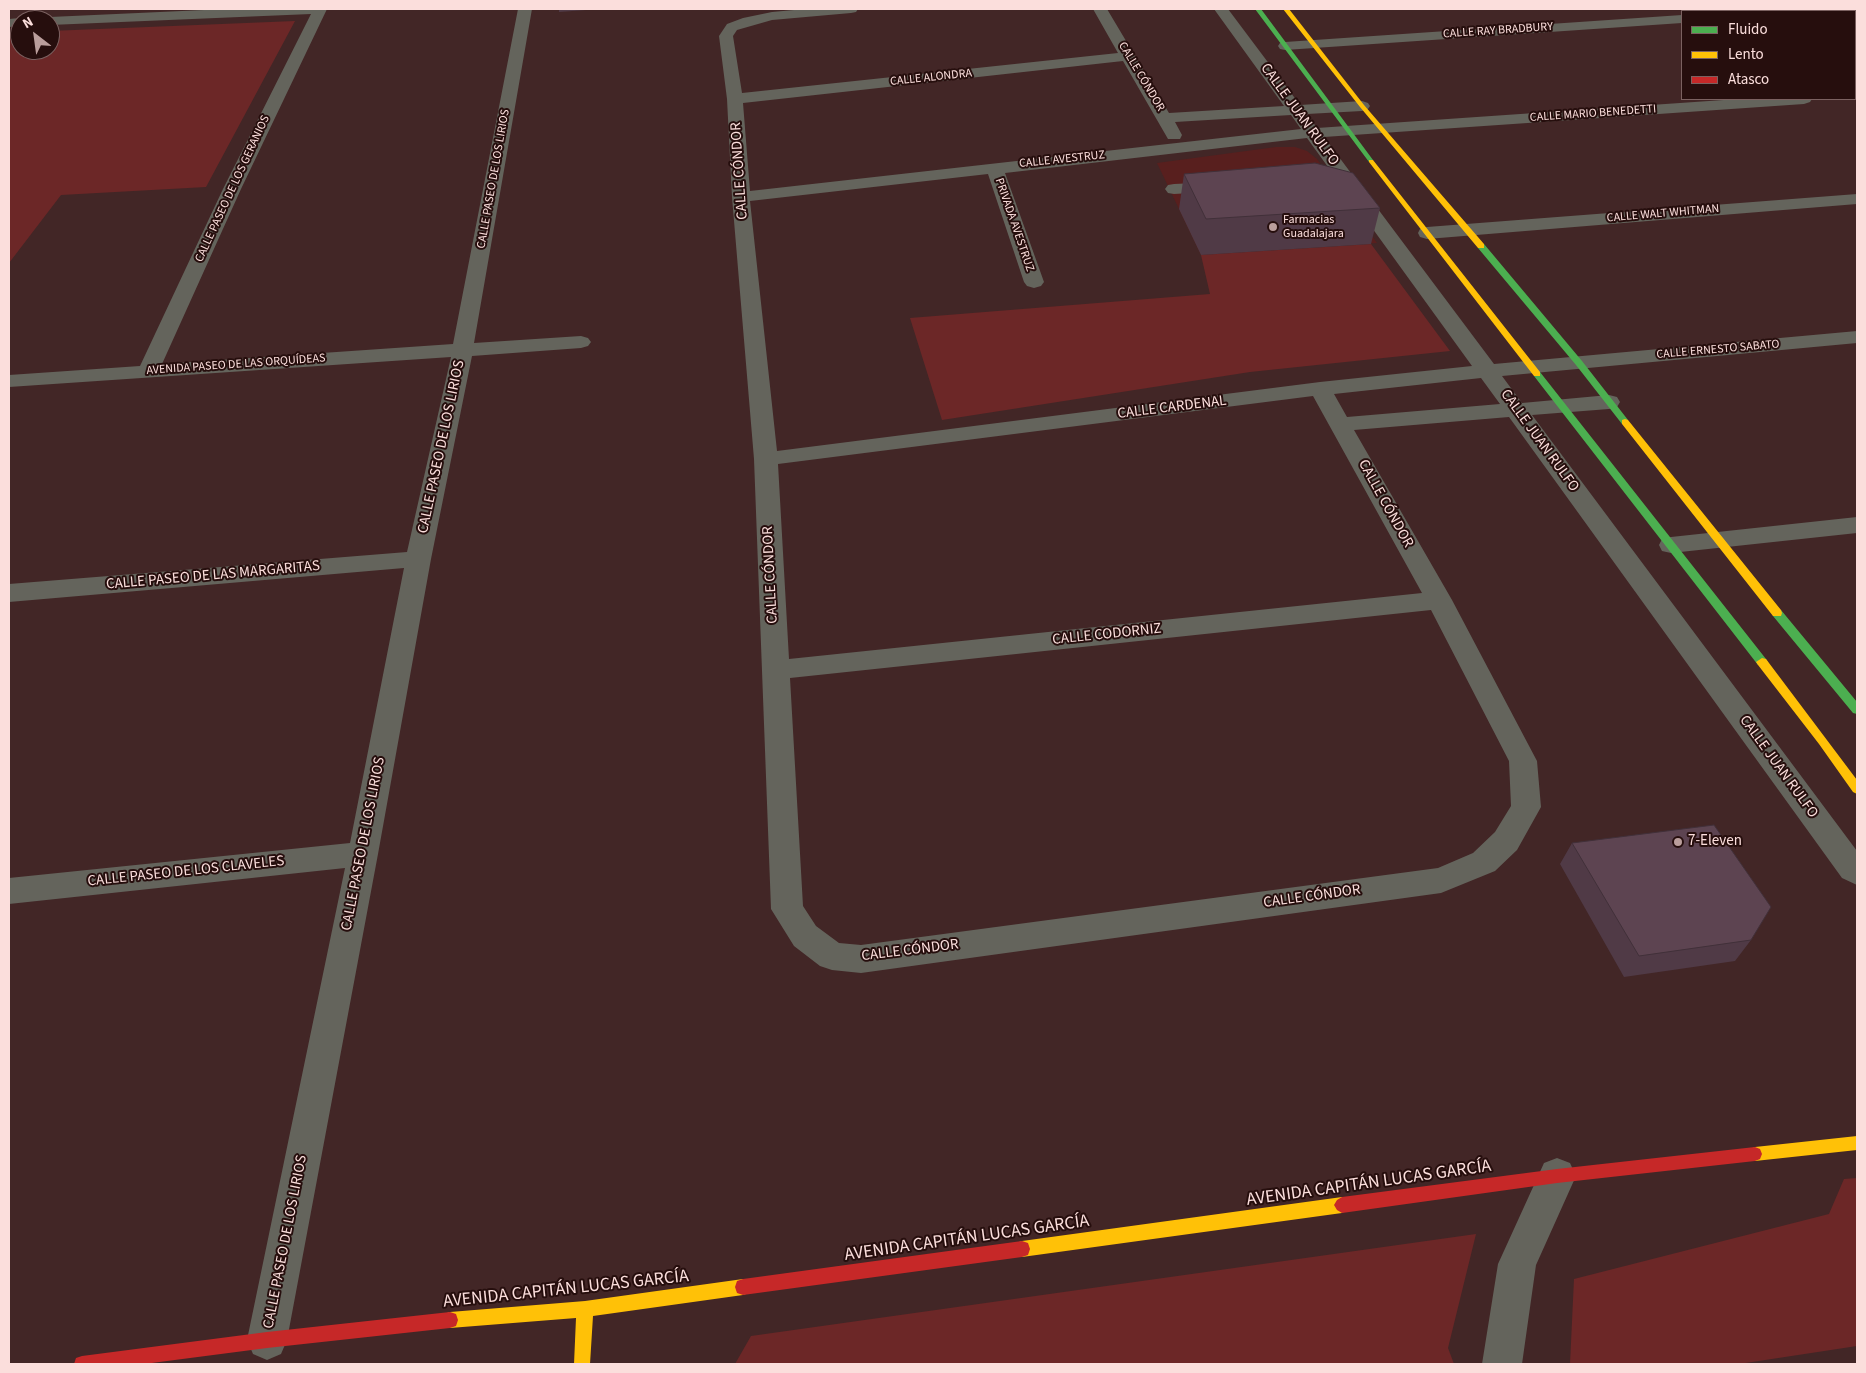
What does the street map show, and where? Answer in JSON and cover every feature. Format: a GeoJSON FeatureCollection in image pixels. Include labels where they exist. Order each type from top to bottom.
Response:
{"type":"FeatureCollection","features":[{"type":"Feature","properties":{"kind":"street"},"geometry":{"type":"LineString","coordinates":[[60,21],[318,9]]}},
{"type":"Feature","properties":{"kind":"street","name":"CALLE PASEO DE LOS GERANIOS"},"geometry":{"type":"LineString","coordinates":[[148,371],[318,9]]}},
{"type":"Feature","properties":{"kind":"street","name":"CALLE PASEO DE LOS LIRIOS"},"geometry":{"type":"LineString","coordinates":[[266,1340],[363,854],[418,559],[463,349],[525,9]]}},
{"type":"Feature","properties":{"kind":"street","name":"CALLE CÓNDOR"},"geometry":{"type":"LineString","coordinates":[[850,9],[772,16],[748,21],[732,28],[726,36],[735,99],[741,197],[766,459],[787,909],[805,936],[832,956],[861,959],[1441,880],[1484,862],[1506,841],[1526,807],[1523,761],[1439,600],[1341,424],[1320,390]]}},
{"type":"Feature","properties":{"kind":"street","name":"CALLE CÓNDOR"},"geometry":{"type":"LineString","coordinates":[[1100,9],[1166,118],[1180,147]]}},
{"type":"Feature","properties":{"kind":"street","name":"CALLE JUAN RULFO"},"geometry":{"type":"LineString","coordinates":[[1221,9],[1312,133],[1338,182],[1488,371],[1857,872]]}},
{"type":"Feature","properties":{"kind":"street","name":"CALLE JUAN RULFO"},"geometry":{"type":"LineString","coordinates":[[1258,9],[1348,131],[1823,740],[1857,789]]}},
{"type":"Feature","properties":{"kind":"street"},"geometry":{"type":"LineString","coordinates":[[1286,9],[1362,106],[1383,128],[1578,363],[1718,541],[1857,710]]}},
{"type":"Feature","properties":{"kind":"street"},"geometry":{"type":"LineString","coordinates":[[1822,10],[1841,9]]}},
{"type":"Feature","properties":{"kind":"street","name":"CALLE RAY BRADBURY"},"geometry":{"type":"LineString","coordinates":[[1285,46],[1681,19]]}},
{"type":"Feature","properties":{"kind":"street","name":"CALLE ALONDRA"},"geometry":{"type":"LineString","coordinates":[[735,99],[1128,56]]}},
{"type":"Feature","properties":{"kind":"street","name":"CALLE MARIO BENEDETTI"},"geometry":{"type":"LineString","coordinates":[[1383,128],[1789,100]]}},
{"type":"Feature","properties":{"kind":"street"},"geometry":{"type":"LineString","coordinates":[[1166,118],[1362,106]]}},
{"type":"Feature","properties":{"kind":"street","name":"CALLE AVESTRUZ"},"geometry":{"type":"LineString","coordinates":[[741,197],[1180,147],[1312,133],[1383,128]]}},
{"type":"Feature","properties":{"kind":"street","name":"PRIVADA AVESTRUZ"},"geometry":{"type":"LineString","coordinates":[[995,168],[1034,282]]}},
{"type":"Feature","properties":{"kind":"street"},"geometry":{"type":"LineString","coordinates":[[1174,189],[1232,186]]}},
{"type":"Feature","properties":{"kind":"street","name":"CALLE WALT WHITMAN"},"geometry":{"type":"LineString","coordinates":[[1427,233],[1857,199]]}},
{"type":"Feature","properties":{"kind":"street","name":"CALLE ERNESTO SABATO"},"geometry":{"type":"LineString","coordinates":[[1578,363],[1857,337]]}},
{"type":"Feature","properties":{"kind":"street","name":"AVENIDA PASEO DE LAS ORQUÍDEAS"},"geometry":{"type":"LineString","coordinates":[[9,381],[581,342]]}},
{"type":"Feature","properties":{"kind":"street","name":"CALLE CARDENAL"},"geometry":{"type":"LineString","coordinates":[[766,459],[1320,390],[1578,363]]}},
{"type":"Feature","properties":{"kind":"street"},"geometry":{"type":"LineString","coordinates":[[1341,424],[1609,402]]}},
{"type":"Feature","properties":{"kind":"street"},"geometry":{"type":"LineString","coordinates":[[1671,545],[1857,525]]}},
{"type":"Feature","properties":{"kind":"street","name":"CALLE PASEO DE LAS MARGARITAS"},"geometry":{"type":"LineString","coordinates":[[9,593],[418,559]]}},
{"type":"Feature","properties":{"kind":"street","name":"CALLE CODORNIZ"},"geometry":{"type":"LineString","coordinates":[[775,670],[1439,600]]}},
{"type":"Feature","properties":{"kind":"street","name":"CALLE PASEO DE LOS CLAVELES"},"geometry":{"type":"LineString","coordinates":[[9,891],[363,854]]}},
{"type":"Feature","properties":{"kind":"street","name":"AVENIDA CAPITÁN LUCAS GARCÍA"},"geometry":{"type":"LineString","coordinates":[[82,1364],[266,1340],[469,1318],[585,1308],[1557,1176],[1857,1143]]}},
{"type":"Feature","properties":{"kind":"street"},"geometry":{"type":"LineString","coordinates":[[1502,1364],[1517,1264],[1557,1176]]}},
{"type":"Feature","properties":{"kind":"street"},"geometry":{"type":"LineString","coordinates":[[582,1364],[585,1308]]}},
{"type":"Feature","properties":{"kind":"shaded area"},"geometry":{"type":"Polygon","coordinates":[[[295,21],[206,187],[61,195],[9,263],[9,33],[10,60],[60,60],[60,31],[295,21]]]}},
{"type":"Feature","properties":{"kind":"shaded area","name":"Farmacias Guadalajara"},"geometry":{"type":"Polygon","coordinates":[[[1276,147],[1295,147],[1307,151],[1317,159],[1377,243],[1201,255],[1157,163],[1276,147]]]}},
{"type":"Feature","properties":{"kind":"shaded area"},"geometry":{"type":"Polygon","coordinates":[[[1371,244],[1450,351],[1250,372],[942,420],[910,318],[1210,294],[1201,255],[1371,244]]]}},
{"type":"Feature","properties":{"kind":"shaded area"},"geometry":{"type":"Polygon","coordinates":[[[1857,1178],[1857,1346],[1739,1364],[1570,1364],[1574,1279],[1829,1214],[1844,1179],[1857,1178]]]}},
{"type":"Feature","properties":{"kind":"shaded area"},"geometry":{"type":"Polygon","coordinates":[[[1476,1234],[1448,1348],[1454,1364],[735,1364],[751,1336],[1476,1234]]]}},
{"type":"Feature","properties":{"kind":"building"},"geometry":{"type":"Polygon","coordinates":[[[1315,163],[1353,173],[1380,208],[1206,219],[1184,174],[1315,163]]]}},
{"type":"Feature","properties":{"kind":"building"},"geometry":{"type":"Polygon","coordinates":[[[1714,825],[1771,907],[1751,940],[1639,956],[1572,843],[1714,825]]]}},
{"type":"Feature","properties":{"kind":"traffic: fast"},"geometry":{"type":"LineString","coordinates":[[1258,9],[1371,161]]}},
{"type":"Feature","properties":{"kind":"traffic: fast"},"geometry":{"type":"LineString","coordinates":[[1481,246],[1579,363],[1625,422]]}},
{"type":"Feature","properties":{"kind":"traffic: fast"},"geometry":{"type":"LineString","coordinates":[[1537,374],[1762,662]]}},
{"type":"Feature","properties":{"kind":"traffic: fast"},"geometry":{"type":"LineString","coordinates":[[1777,613],[1857,710]]}},
{"type":"Feature","properties":{"kind":"traffic: slow"},"geometry":{"type":"LineString","coordinates":[[1286,9],[1362,106],[1481,246]]}},
{"type":"Feature","properties":{"kind":"traffic: slow"},"geometry":{"type":"LineString","coordinates":[[1371,161],[1537,374]]}},
{"type":"Feature","properties":{"kind":"traffic: slow"},"geometry":{"type":"LineString","coordinates":[[1625,422],[1777,613]]}},
{"type":"Feature","properties":{"kind":"traffic: slow"},"geometry":{"type":"LineString","coordinates":[[1762,662],[1823,741],[1857,789]]}},
{"type":"Feature","properties":{"kind":"traffic: slow"},"geometry":{"type":"LineString","coordinates":[[1755,1154],[1857,1143]]}},
{"type":"Feature","properties":{"kind":"traffic: slow"},"geometry":{"type":"LineString","coordinates":[[1022,1249],[1342,1205]]}},
{"type":"Feature","properties":{"kind":"traffic: slow"},"geometry":{"type":"LineString","coordinates":[[450,1320],[585,1309],[743,1287]]}},
{"type":"Feature","properties":{"kind":"traffic: slow"},"geometry":{"type":"LineString","coordinates":[[582,1364],[585,1309]]}},
{"type":"Feature","properties":{"kind":"traffic: jam"},"geometry":{"type":"LineString","coordinates":[[1342,1205],[1557,1176],[1755,1154]]}},
{"type":"Feature","properties":{"kind":"traffic: jam"},"geometry":{"type":"LineString","coordinates":[[743,1287],[1022,1249]]}},
{"type":"Feature","properties":{"kind":"traffic: jam"},"geometry":{"type":"LineString","coordinates":[[82,1364],[267,1340],[450,1320]]}},
{"type":"Feature","properties":{"kind":"place","name":"Farmacias Guadalajara"},"geometry":{"type":"Point","coordinates":[1273,227]}},
{"type":"Feature","properties":{"kind":"place","name":"7-Eleven"},"geometry":{"type":"Point","coordinates":[1678,842]}}]}
